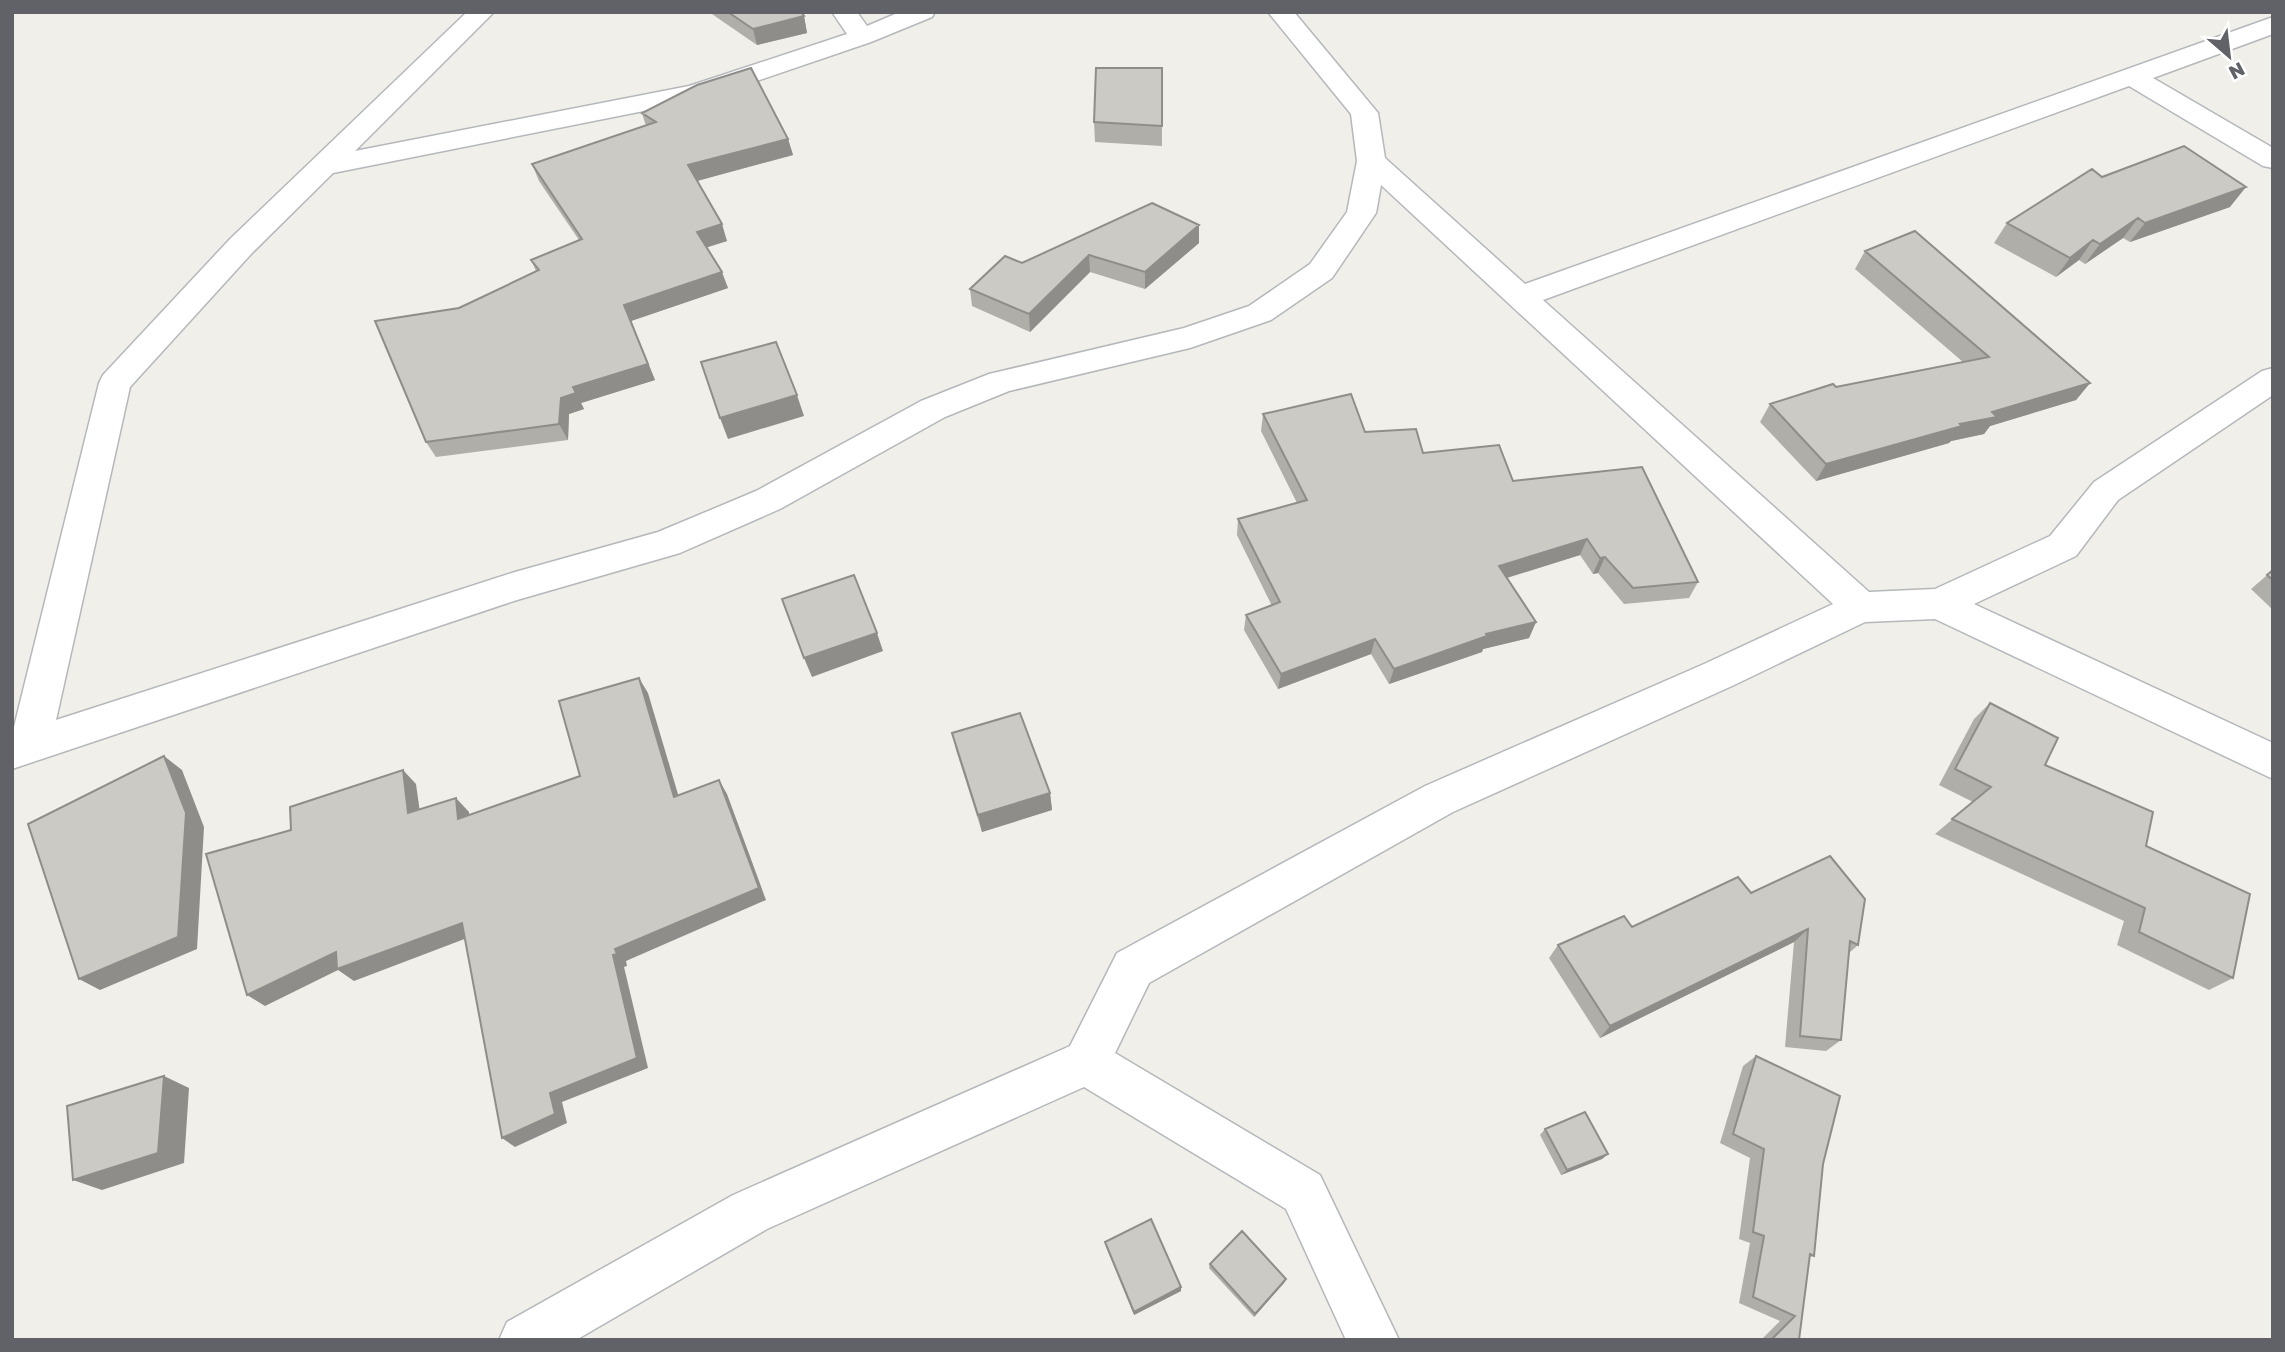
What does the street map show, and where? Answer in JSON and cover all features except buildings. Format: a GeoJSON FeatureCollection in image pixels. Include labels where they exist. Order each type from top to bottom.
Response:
{"type":"FeatureCollection","features":[{"type":"Feature","properties":{"kind":"street"},"geometry":{"type":"LineString","coordinates":[[22,748],[115,383],[241,246],[482,12]]}},
{"type":"Feature","properties":{"kind":"street"},"geometry":{"type":"LineString","coordinates":[[844,12],[862,37]]}},
{"type":"Feature","properties":{"kind":"street"},"geometry":{"type":"LineString","coordinates":[[323,166],[695,93],[862,37],[923,12]]}},
{"type":"Feature","properties":{"kind":"street"},"geometry":{"type":"LineString","coordinates":[[22,748],[515,586],[667,543],[768,500],[933,409],[1001,382],[1190,337],[1260,313],[1321,271],[1361,213],[1371,161],[1364,113],[1275,15]]}},
{"type":"Feature","properties":{"kind":"street"},"geometry":{"type":"LineString","coordinates":[[1521,297],[2273,25]]}},
{"type":"Feature","properties":{"kind":"street"},"geometry":{"type":"LineString","coordinates":[[2131,76],[2273,160]]}},
{"type":"Feature","properties":{"kind":"street"},"geometry":{"type":"LineString","coordinates":[[1371,161],[1861,607]]}},
{"type":"Feature","properties":{"kind":"street"},"geometry":{"type":"LineString","coordinates":[[525,1340],[750,1212],[1086,1062],[1133,968],[1439,799],[1718,675],[1861,607],[1939,604],[2063,547],[2106,491],[2273,379]]}},
{"type":"Feature","properties":{"kind":"street"},"geometry":{"type":"LineString","coordinates":[[1939,604],[2273,762]]}},
{"type":"Feature","properties":{"kind":"street"},"geometry":{"type":"LineString","coordinates":[[1086,1062],[1303,1192],[1373,1340]]}}]}
